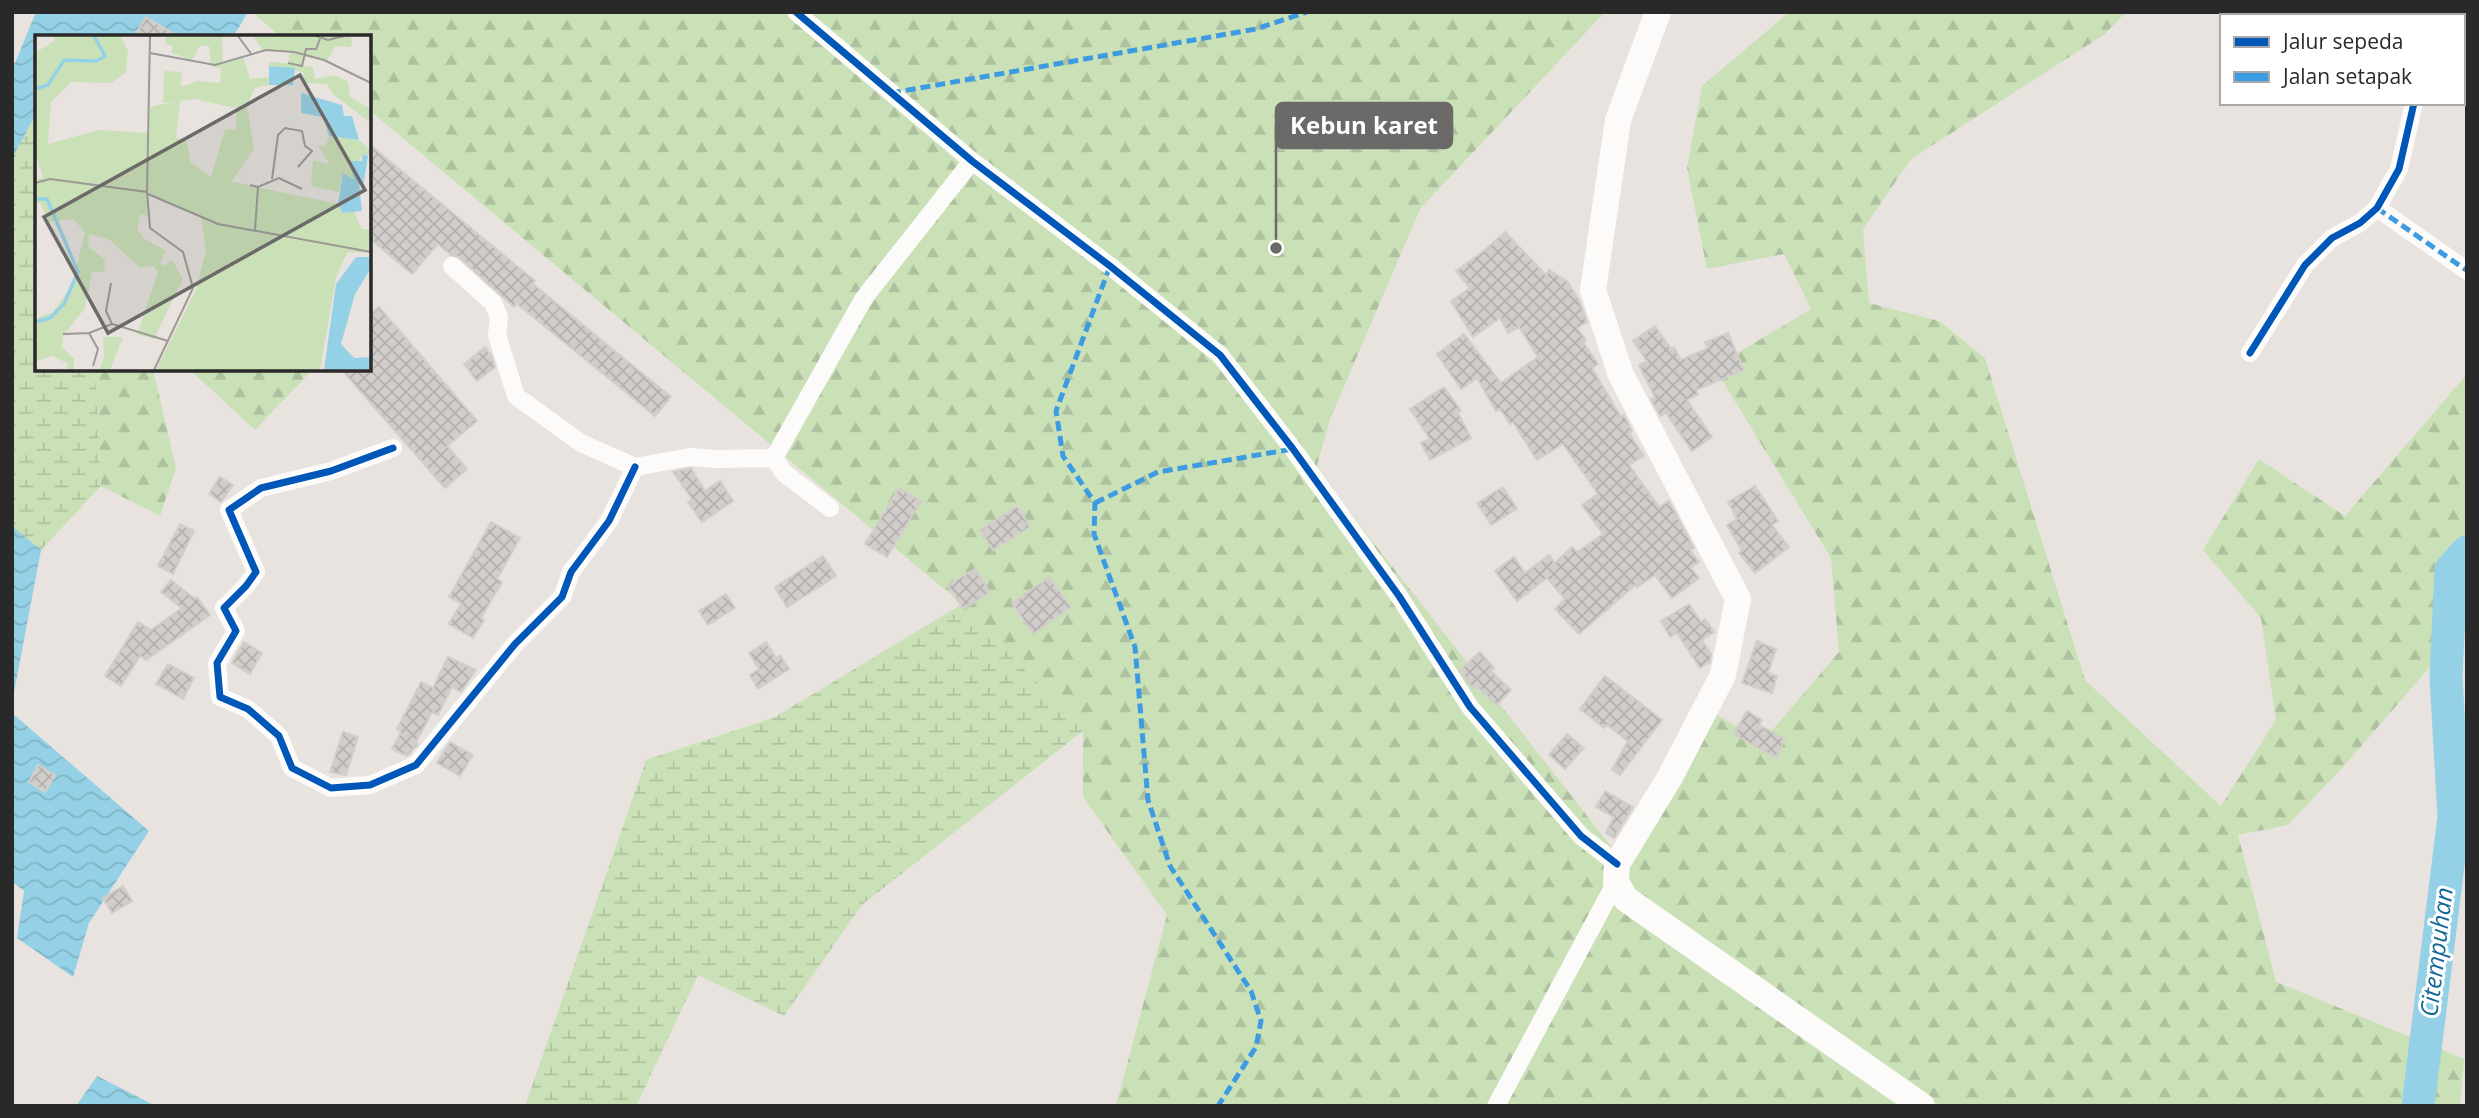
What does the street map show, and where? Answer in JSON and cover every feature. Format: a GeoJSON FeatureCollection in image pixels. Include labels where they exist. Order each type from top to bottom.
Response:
{"type":"FeatureCollection","features":[{"type":"Feature","properties":{"kind":"main road"},"geometry":{"type":"LineString","coordinates":[[1658,12],[1618,120],[1593,290],[1621,375],[1738,598],[1723,675],[1616,873],[1626,899],[1922,1106]]}},
{"type":"Feature","properties":{"kind":"street"},"geometry":{"type":"LineString","coordinates":[[796,12],[972,161],[1110,265],[1220,355],[1293,449],[1399,596],[1470,707],[1616,873],[1496,1106]]}},
{"type":"Feature","properties":{"kind":"street"},"geometry":{"type":"LineString","coordinates":[[2249,353],[2305,265],[2332,237],[2360,223],[2376,208],[2399,169],[2414,105]]}},
{"type":"Feature","properties":{"kind":"street"},"geometry":{"type":"LineString","coordinates":[[774,458],[864,298],[972,161]]}},
{"type":"Feature","properties":{"kind":"street"},"geometry":{"type":"LineString","coordinates":[[2376,208],[2466,271]]}},
{"type":"Feature","properties":{"kind":"street"},"geometry":{"type":"LineString","coordinates":[[452,266],[493,303],[499,317],[497,335],[516,396],[581,443],[635,467],[691,457],[774,458]]}},
{"type":"Feature","properties":{"kind":"street"},"geometry":{"type":"LineString","coordinates":[[393,448],[331,471],[261,488],[229,510],[256,572],[224,608],[236,631],[217,663],[220,696],[248,709],[279,736],[292,768],[331,788],[370,785],[416,765],[515,644],[562,597],[571,572],[610,521],[635,467]]}},
{"type":"Feature","properties":{"kind":"street"},"geometry":{"type":"LineString","coordinates":[[774,458],[784,473],[830,508]]}},
{"type":"Feature","properties":{"kind":"green space"},"geometry":{"type":"Polygon","coordinates":[[[252,12],[1605,12],[1420,209],[1330,419],[1316,469],[1627,867],[1710,711],[1763,741],[1839,652],[1831,558],[1714,367],[1811,309],[1784,254],[1707,269],[1687,168],[1702,86],[1789,12],[2126,12],[2105,34],[1911,159],[1863,229],[1869,303],[1939,321],[1985,358],[2085,680],[2221,806],[2276,720],[2261,618],[2203,550],[2259,459],[2345,516],[2467,374],[2467,624],[2344,766],[2288,825],[2238,835],[2276,982],[2464,1059],[2460,1106],[1116,1106],[1167,915],[1083,797],[1083,731],[962,604],[371,112],[371,35],[279,35],[252,12]]]}},
{"type":"Feature","properties":{"kind":"green space"},"geometry":{"type":"Polygon","coordinates":[[[34,116],[35,371],[95,371],[101,486],[41,550],[12,528],[12,246],[15,238],[12,236],[12,159],[34,116]]]}},
{"type":"Feature","properties":{"kind":"green space"},"geometry":{"type":"Polygon","coordinates":[[[95,371],[153,371],[176,468],[160,516],[101,486],[95,371]]]}},
{"type":"Feature","properties":{"kind":"green space"},"geometry":{"type":"Polygon","coordinates":[[[191,371],[311,371],[255,430],[191,371]]]}},
{"type":"Feature","properties":{"kind":"green space"},"geometry":{"type":"Polygon","coordinates":[[[962,604],[1083,731],[862,905],[784,1016],[698,975],[636,1106],[525,1106],[646,760],[775,717],[962,604]]]}},
{"type":"Feature","properties":{"kind":"water"},"geometry":{"type":"Polygon","coordinates":[[[36,12],[248,12],[234,35],[35,35],[35,119],[12,159],[12,62],[15,63],[36,12]]]}},
{"type":"Feature","properties":{"kind":"water"},"geometry":{"type":"Polygon","coordinates":[[[12,526],[41,550],[12,703],[12,526]]]}},
{"type":"Feature","properties":{"kind":"water"},"geometry":{"type":"Polygon","coordinates":[[[12,713],[149,831],[89,923],[73,977],[17,938],[24,891],[12,881],[12,713]]]}},
{"type":"Feature","properties":{"kind":"water"},"geometry":{"type":"Polygon","coordinates":[[[97,1076],[156,1106],[76,1106],[97,1076]]]}},
{"type":"Feature","properties":{"kind":"building"},"geometry":{"type":"Polygon","coordinates":[[[146,17],[176,35],[135,35],[146,17]]]}},
{"type":"Feature","properties":{"kind":"building"},"geometry":{"type":"Polygon","coordinates":[[[371,146],[671,397],[655,416],[516,303],[514,307],[459,257],[451,255],[438,244],[412,274],[371,240],[371,146]]]}},
{"type":"Feature","properties":{"kind":"building"},"geometry":{"type":"Polygon","coordinates":[[[1505,232],[1546,275],[1549,270],[1568,282],[1580,302],[1587,322],[1577,328],[1598,364],[1592,368],[1621,417],[1624,415],[1632,431],[1629,433],[1644,456],[1629,465],[1659,507],[1669,501],[1694,548],[1690,550],[1699,562],[1691,568],[1699,578],[1672,598],[1655,575],[1637,587],[1635,585],[1579,634],[1555,609],[1565,599],[1547,578],[1517,601],[1495,571],[1514,557],[1525,573],[1549,555],[1555,563],[1572,547],[1577,552],[1603,534],[1582,505],[1598,494],[1563,444],[1537,460],[1513,422],[1510,424],[1500,409],[1496,411],[1477,378],[1461,389],[1437,354],[1464,334],[1501,383],[1538,357],[1519,327],[1508,333],[1500,318],[1473,337],[1451,301],[1470,288],[1456,271],[1505,232]]]}},
{"type":"Feature","properties":{"kind":"building"},"geometry":{"type":"Polygon","coordinates":[[[379,307],[477,421],[447,446],[467,469],[445,488],[343,371],[371,371],[371,313],[379,307]]]}},
{"type":"Feature","properties":{"kind":"building"},"geometry":{"type":"Polygon","coordinates":[[[1655,326],[1671,349],[1674,347],[1681,360],[1708,348],[1705,342],[1728,333],[1744,370],[1696,390],[1698,394],[1687,400],[1712,437],[1692,451],[1666,413],[1660,416],[1651,399],[1655,397],[1639,365],[1647,361],[1633,341],[1655,326]]]}},
{"type":"Feature","properties":{"kind":"building"},"geometry":{"type":"Polygon","coordinates":[[[485,347],[495,367],[477,381],[464,364],[485,347]]]}},
{"type":"Feature","properties":{"kind":"building"},"geometry":{"type":"Polygon","coordinates":[[[1444,387],[1461,411],[1458,413],[1471,438],[1430,460],[1421,443],[1430,439],[1410,409],[1444,387]]]}},
{"type":"Feature","properties":{"kind":"building"},"geometry":{"type":"Polygon","coordinates":[[[691,468],[705,491],[720,481],[733,501],[702,522],[688,502],[692,499],[673,472],[691,468]]]}},
{"type":"Feature","properties":{"kind":"building"},"geometry":{"type":"Polygon","coordinates":[[[220,477],[233,485],[221,502],[209,494],[220,477]]]}},
{"type":"Feature","properties":{"kind":"building"},"geometry":{"type":"Polygon","coordinates":[[[1755,486],[1778,521],[1772,525],[1789,547],[1755,573],[1739,553],[1742,551],[1727,525],[1737,519],[1728,502],[1755,486]]]}},
{"type":"Feature","properties":{"kind":"building"},"geometry":{"type":"Polygon","coordinates":[[[1503,487],[1517,509],[1491,525],[1477,503],[1503,487]]]}},
{"type":"Feature","properties":{"kind":"building"},"geometry":{"type":"Polygon","coordinates":[[[899,488],[921,501],[887,557],[865,544],[899,488]]]}},
{"type":"Feature","properties":{"kind":"building"},"geometry":{"type":"Polygon","coordinates":[[[1017,506],[1030,527],[993,550],[980,530],[1017,506]]]}},
{"type":"Feature","properties":{"kind":"building"},"geometry":{"type":"Polygon","coordinates":[[[491,522],[520,538],[497,579],[502,582],[473,638],[449,624],[461,603],[449,597],[491,522]]]}},
{"type":"Feature","properties":{"kind":"building"},"geometry":{"type":"Polygon","coordinates":[[[180,524],[194,531],[173,574],[158,566],[180,524]]]}},
{"type":"Feature","properties":{"kind":"building"},"geometry":{"type":"Polygon","coordinates":[[[823,556],[836,576],[787,607],[775,587],[823,556]]]}},
{"type":"Feature","properties":{"kind":"building"},"geometry":{"type":"Polygon","coordinates":[[[975,569],[990,592],[963,609],[948,585],[975,569]]]}},
{"type":"Feature","properties":{"kind":"building"},"geometry":{"type":"Polygon","coordinates":[[[1049,577],[1071,607],[1033,634],[1012,603],[1049,577]]]}},
{"type":"Feature","properties":{"kind":"building"},"geometry":{"type":"Polygon","coordinates":[[[171,580],[195,599],[197,597],[210,615],[146,660],[140,656],[121,686],[105,676],[138,622],[151,630],[182,608],[161,592],[171,580]]]}},
{"type":"Feature","properties":{"kind":"building"},"geometry":{"type":"Polygon","coordinates":[[[726,594],[735,608],[708,625],[699,611],[726,594]]]}},
{"type":"Feature","properties":{"kind":"building"},"geometry":{"type":"Polygon","coordinates":[[[1689,604],[1701,622],[1705,619],[1714,632],[1702,640],[1711,654],[1710,662],[1700,668],[1677,633],[1670,637],[1661,621],[1689,604]]]}},
{"type":"Feature","properties":{"kind":"building"},"geometry":{"type":"Polygon","coordinates":[[[1757,641],[1776,649],[1768,673],[1777,676],[1772,693],[1742,683],[1757,641]]]}},
{"type":"Feature","properties":{"kind":"building"},"geometry":{"type":"Polygon","coordinates":[[[244,642],[262,653],[250,674],[232,663],[244,642]]]}},
{"type":"Feature","properties":{"kind":"building"},"geometry":{"type":"Polygon","coordinates":[[[766,642],[776,658],[780,655],[789,669],[758,689],[750,675],[759,669],[749,653],[766,642]]]}},
{"type":"Feature","properties":{"kind":"building"},"geometry":{"type":"Polygon","coordinates":[[[1480,652],[1494,668],[1491,671],[1511,690],[1497,705],[1475,685],[1472,688],[1460,670],[1480,652]]]}},
{"type":"Feature","properties":{"kind":"building"},"geometry":{"type":"Polygon","coordinates":[[[448,657],[476,670],[461,692],[452,687],[438,715],[432,712],[416,742],[418,744],[407,756],[392,749],[401,732],[397,729],[421,682],[433,688],[448,657]]]}},
{"type":"Feature","properties":{"kind":"building"},"geometry":{"type":"Polygon","coordinates":[[[168,664],[194,678],[183,699],[156,684],[168,664]]]}},
{"type":"Feature","properties":{"kind":"building"},"geometry":{"type":"Polygon","coordinates":[[[1605,676],[1662,720],[1620,775],[1612,770],[1628,741],[1607,725],[1604,728],[1580,709],[1605,676]]]}},
{"type":"Feature","properties":{"kind":"building"},"geometry":{"type":"Polygon","coordinates":[[[1747,711],[1762,720],[1759,725],[1785,739],[1776,758],[1734,734],[1747,711]]]}},
{"type":"Feature","properties":{"kind":"building"},"geometry":{"type":"Polygon","coordinates":[[[343,732],[358,737],[346,775],[330,772],[343,732]]]}},
{"type":"Feature","properties":{"kind":"building"},"geometry":{"type":"Polygon","coordinates":[[[1567,734],[1584,748],[1565,769],[1549,755],[1567,734]]]}},
{"type":"Feature","properties":{"kind":"building"},"geometry":{"type":"Polygon","coordinates":[[[450,742],[473,755],[460,776],[437,763],[450,742]]]}},
{"type":"Feature","properties":{"kind":"building"},"geometry":{"type":"Polygon","coordinates":[[[38,765],[55,775],[45,792],[29,782],[38,765]]]}},
{"type":"Feature","properties":{"kind":"building"},"geometry":{"type":"Polygon","coordinates":[[[1605,791],[1633,807],[1614,838],[1606,833],[1614,817],[1596,807],[1605,791]]]}},
{"type":"Feature","properties":{"kind":"building"},"geometry":{"type":"Polygon","coordinates":[[[123,886],[132,901],[112,913],[103,898],[123,886]]]}},
{"type":"Feature","properties":{"kind":"waterway","name":"Citempuhan"},"geometry":{"type":"LineString","coordinates":[[2418,1106],[2454,817],[2446,677],[2451,570],[2467,552]]}},
{"type":"Feature","properties":{"kind":"marked path"},"geometry":{"type":"LineString","coordinates":[[891,93],[1256,29],[1307,12]]}},
{"type":"Feature","properties":{"kind":"marked path"},"geometry":{"type":"LineString","coordinates":[[2377,208],[2466,270]]}},
{"type":"Feature","properties":{"kind":"marked path"},"geometry":{"type":"LineString","coordinates":[[1110,266],[1056,411],[1063,456],[1095,503],[1094,534],[1135,647],[1148,800],[1170,866],[1251,991],[1261,1021],[1256,1047],[1218,1106]]}},
{"type":"Feature","properties":{"kind":"marked path"},"geometry":{"type":"LineString","coordinates":[[1095,503],[1158,472],[1293,449]]}},
{"type":"Feature","properties":{"kind":"cycle path"},"geometry":{"type":"LineString","coordinates":[[796,12],[972,161],[1110,266],[1220,355],[1293,449],[1399,596],[1470,707],[1581,836],[1617,864]]}},
{"type":"Feature","properties":{"kind":"cycle path"},"geometry":{"type":"LineString","coordinates":[[2250,353],[2305,265],[2332,238],[2360,223],[2377,208],[2399,169],[2414,105]]}},
{"type":"Feature","properties":{"kind":"cycle path"},"geometry":{"type":"LineString","coordinates":[[393,448],[331,471],[261,488],[229,510],[256,572],[224,608],[236,631],[217,663],[220,697],[248,709],[279,736],[292,768],[331,788],[370,785],[416,765],[515,644],[562,597],[571,572],[609,521],[635,467]]}},
{"type":"Feature","properties":{"kind":"place","name":"Kebun karet"},"geometry":{"type":"Point","coordinates":[1276,248]}}]}
